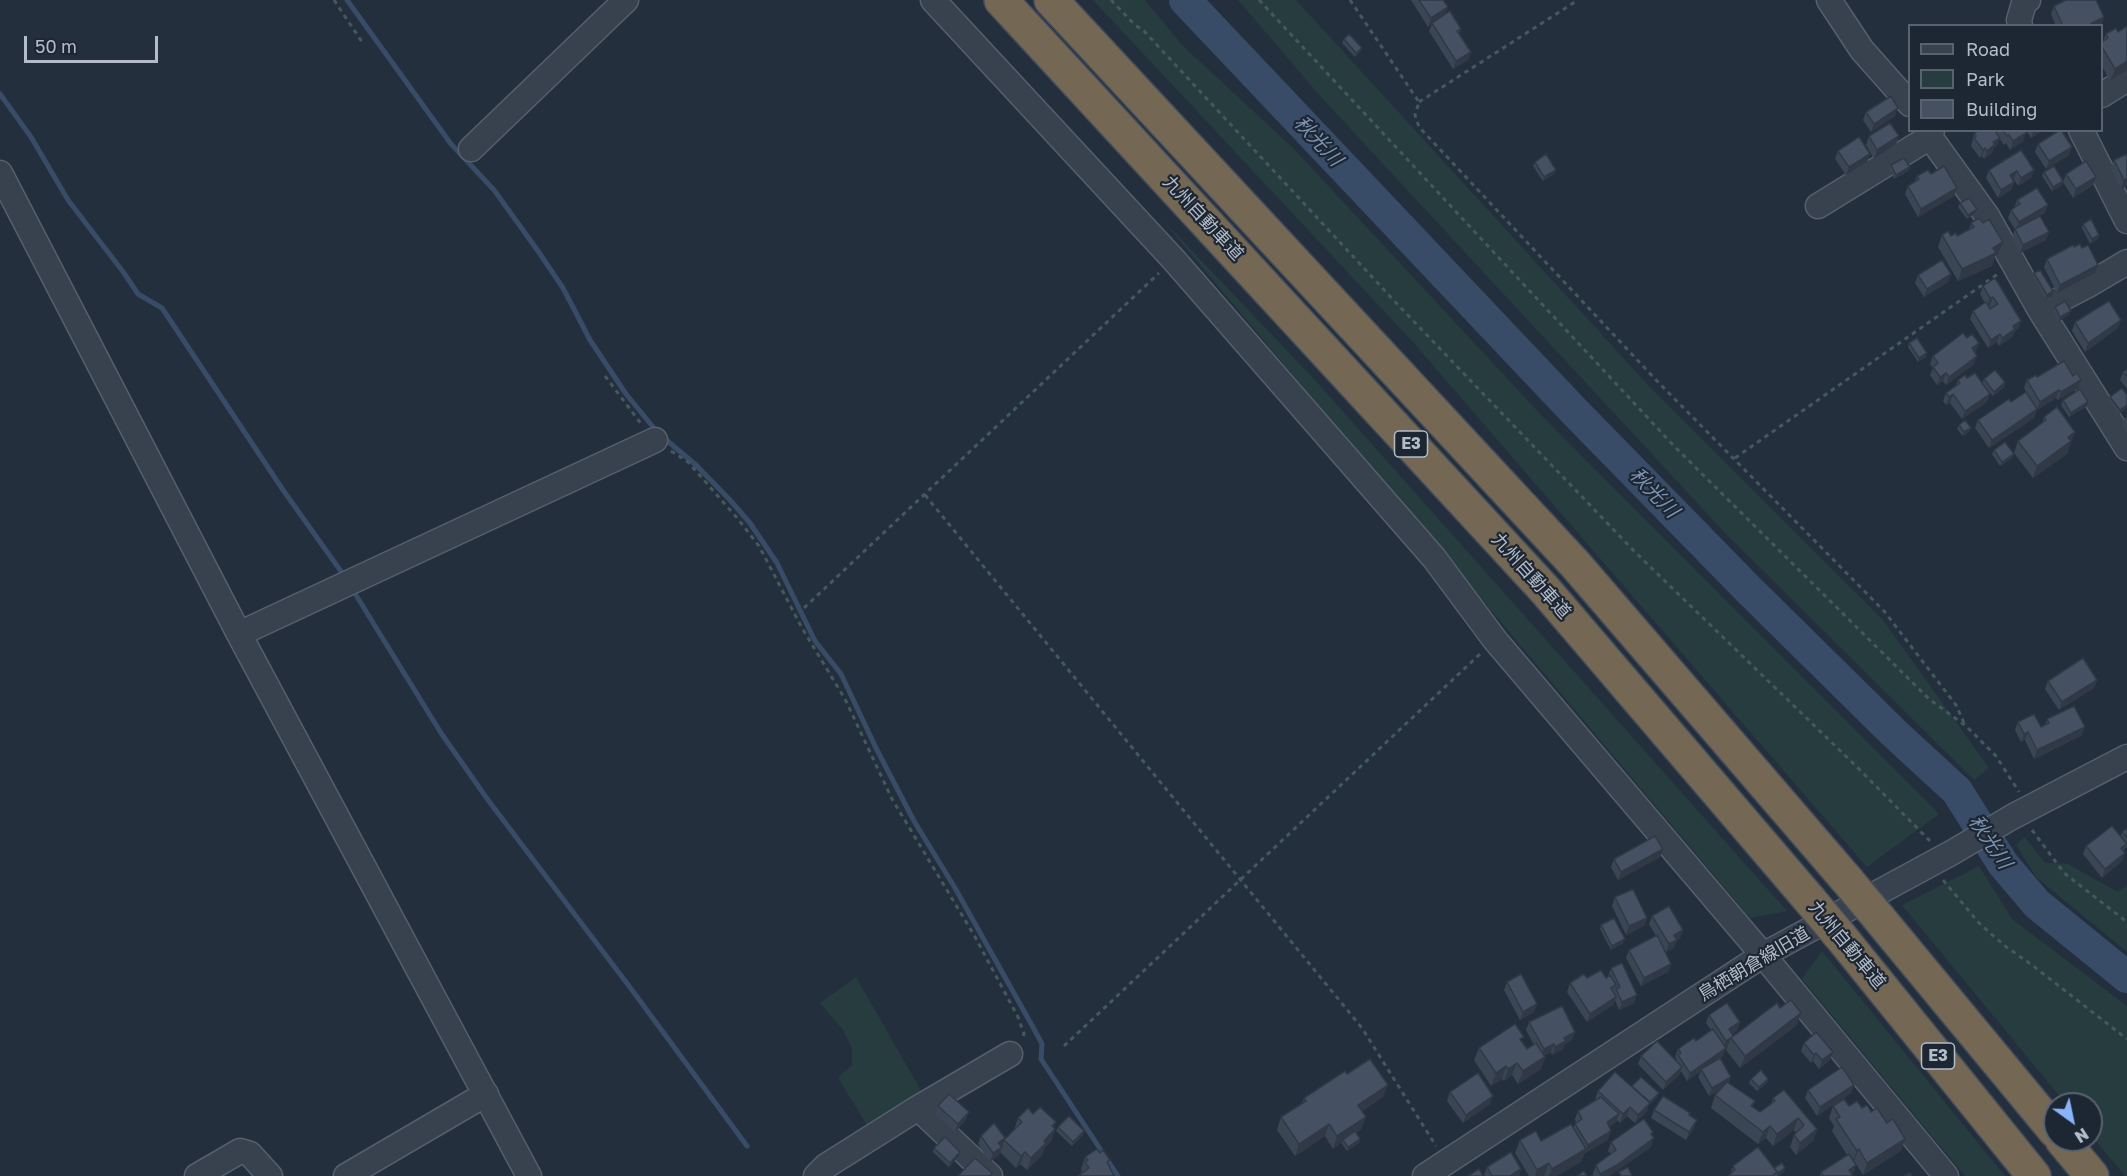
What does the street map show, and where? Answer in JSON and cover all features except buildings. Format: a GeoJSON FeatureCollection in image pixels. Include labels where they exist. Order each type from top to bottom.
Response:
{"type":"FeatureCollection","features":[{"type":"Feature","properties":{"kind":"highway","name":"九州自動車道"},"geometry":{"type":"LineString","coordinates":[[1000,0],[1545,590],[1841,937],[2034,1176]]}},
{"type":"Feature","properties":{"kind":"highway","name":"九州自動車道"},"geometry":{"type":"LineString","coordinates":[[1051,0],[1575,564],[1847,880],[2043,1116]]}},
{"type":"Feature","properties":{"kind":"highway"},"geometry":{"type":"LineString","coordinates":[[2072,1152],[2092,1176]]}},
{"type":"Feature","properties":{"kind":"street"},"geometry":{"type":"LineString","coordinates":[[471,149],[626,0]]}},
{"type":"Feature","properties":{"kind":"street"},"geometry":{"type":"LineString","coordinates":[[933,0],[1174,260],[1434,558],[1495,640],[1763,955],[1946,1176]]}},
{"type":"Feature","properties":{"kind":"street"},"geometry":{"type":"LineString","coordinates":[[1829,0],[1862,50],[1908,102]]}},
{"type":"Feature","properties":{"kind":"street"},"geometry":{"type":"LineString","coordinates":[[2020,24],[2024,3],[2028,0]]}},
{"type":"Feature","properties":{"kind":"street"},"geometry":{"type":"LineString","coordinates":[[2103,94],[2127,79]]}},
{"type":"Feature","properties":{"kind":"street"},"geometry":{"type":"LineString","coordinates":[[2082,132],[2127,221]]}},
{"type":"Feature","properties":{"kind":"street"},"geometry":{"type":"LineString","coordinates":[[1818,206],[1931,134],[1987,216],[2040,310],[2127,448]]}},
{"type":"Feature","properties":{"kind":"street"},"geometry":{"type":"LineString","coordinates":[[0,173],[240,634],[529,1176]]}},
{"type":"Feature","properties":{"kind":"street"},"geometry":{"type":"LineString","coordinates":[[2040,310],[2127,262]]}},
{"type":"Feature","properties":{"kind":"street"},"geometry":{"type":"LineString","coordinates":[[240,634],[655,440]]}},
{"type":"Feature","properties":{"kind":"street","name":"鳥栖朝倉線旧道"},"geometry":{"type":"LineString","coordinates":[[1425,1176],[1763,955],[1942,858],[2021,812],[2127,757]]}},
{"type":"Feature","properties":{"kind":"street"},"geometry":{"type":"LineString","coordinates":[[816,1176],[826,1167],[918,1108],[1010,1054]]}},
{"type":"Feature","properties":{"kind":"street"},"geometry":{"type":"LineString","coordinates":[[346,1176],[486,1094]]}},
{"type":"Feature","properties":{"kind":"street"},"geometry":{"type":"LineString","coordinates":[[918,1108],[990,1176]]}},
{"type":"Feature","properties":{"kind":"street"},"geometry":{"type":"LineString","coordinates":[[196,1176],[240,1151],[250,1154],[270,1176]]}},
{"type":"Feature","properties":{"kind":"path"},"geometry":{"type":"LineString","coordinates":[[334,0],[364,45]]}},
{"type":"Feature","properties":{"kind":"path"},"geometry":{"type":"LineString","coordinates":[[1111,0],[1144,31],[1408,315],[1635,552],[1856,765],[1942,858],[1979,923],[1996,939],[2127,1039]]}},
{"type":"Feature","properties":{"kind":"path"},"geometry":{"type":"LineString","coordinates":[[1259,0],[1674,446],[1929,699],[1966,726],[1996,756],[2021,812],[2039,842],[2064,873],[2127,922]]}},
{"type":"Feature","properties":{"kind":"path"},"geometry":{"type":"LineString","coordinates":[[1350,0],[1419,102]]}},
{"type":"Feature","properties":{"kind":"path"},"geometry":{"type":"LineString","coordinates":[[1578,0],[1419,102],[1415,116],[1419,127],[1657,381],[1884,611],[1956,705],[1966,726]]}},
{"type":"Feature","properties":{"kind":"path"},"geometry":{"type":"LineString","coordinates":[[804,608],[1174,260]]}},
{"type":"Feature","properties":{"kind":"path"},"geometry":{"type":"LineString","coordinates":[[1735,458],[2014,262]]}},
{"type":"Feature","properties":{"kind":"path"},"geometry":{"type":"LineString","coordinates":[[605,376],[655,440],[688,462],[759,546],[802,628],[845,699],[892,799],[974,935],[1018,1017],[1024,1034],[1021,1043],[1010,1054]]}},
{"type":"Feature","properties":{"kind":"path"},"geometry":{"type":"LineString","coordinates":[[925,495],[1362,1028],[1446,1162]]}},
{"type":"Feature","properties":{"kind":"path"},"geometry":{"type":"LineString","coordinates":[[1064,1046],[1495,640]]}},
{"type":"Feature","properties":{"kind":"green space"},"geometry":{"type":"Polygon","coordinates":[[[1093,0],[1145,0],[1182,45],[1293,148],[1543,417],[1939,814],[1867,867],[1411,340],[1093,0]]]}},
{"type":"Feature","properties":{"kind":"green space"},"geometry":{"type":"Polygon","coordinates":[[[1238,0],[1296,0],[1649,386],[1883,620],[1989,768],[1974,780],[1726,534],[1321,97],[1238,0]]]}},
{"type":"Feature","properties":{"kind":"green space"},"geometry":{"type":"Polygon","coordinates":[[[1159,216],[1314,379],[1787,911],[1750,918],[1159,216]]]}},
{"type":"Feature","properties":{"kind":"green space"},"geometry":{"type":"Polygon","coordinates":[[[2025,837],[2045,863],[2068,864],[2118,892],[2127,885],[2127,952],[2036,877],[2016,845],[2025,837]]]}},
{"type":"Feature","properties":{"kind":"green space"},"geometry":{"type":"Polygon","coordinates":[[[1979,866],[2012,919],[2127,1006],[2127,1176],[2103,1149],[2103,1092],[2056,1092],[1902,905],[1979,866]]]}},
{"type":"Feature","properties":{"kind":"green space"},"geometry":{"type":"Polygon","coordinates":[[[1822,951],[2005,1176],[1965,1176],[1802,979],[1822,951]]]}},
{"type":"Feature","properties":{"kind":"green space"},"geometry":{"type":"Polygon","coordinates":[[[856,977],[924,1096],[870,1130],[838,1078],[852,1065],[852,1048],[843,1030],[820,1003],[856,977]]]}},
{"type":"Feature","properties":{"kind":"waterway"},"geometry":{"type":"LineString","coordinates":[[347,0],[451,144],[494,190],[538,251],[563,288],[590,340],[626,394],[658,433],[696,465],[730,500],[750,523],[777,563],[815,641],[841,674],[914,821],[955,888],[1042,1044],[1041,1059],[1118,1176]]}},
{"type":"Feature","properties":{"kind":"waterway","name":"秋光川"},"geometry":{"type":"LineString","coordinates":[[1185,0],[1573,410],[1747,588],[1894,733],[1957,791],[2003,864],[2037,904],[2127,977]]}},
{"type":"Feature","properties":{"kind":"waterway"},"geometry":{"type":"LineString","coordinates":[[0,94],[31,137],[68,200],[138,294],[162,308],[283,490],[345,577]]}},
{"type":"Feature","properties":{"kind":"waterway"},"geometry":{"type":"LineString","coordinates":[[351,587],[441,733],[488,800],[747,1146]]}}]}
